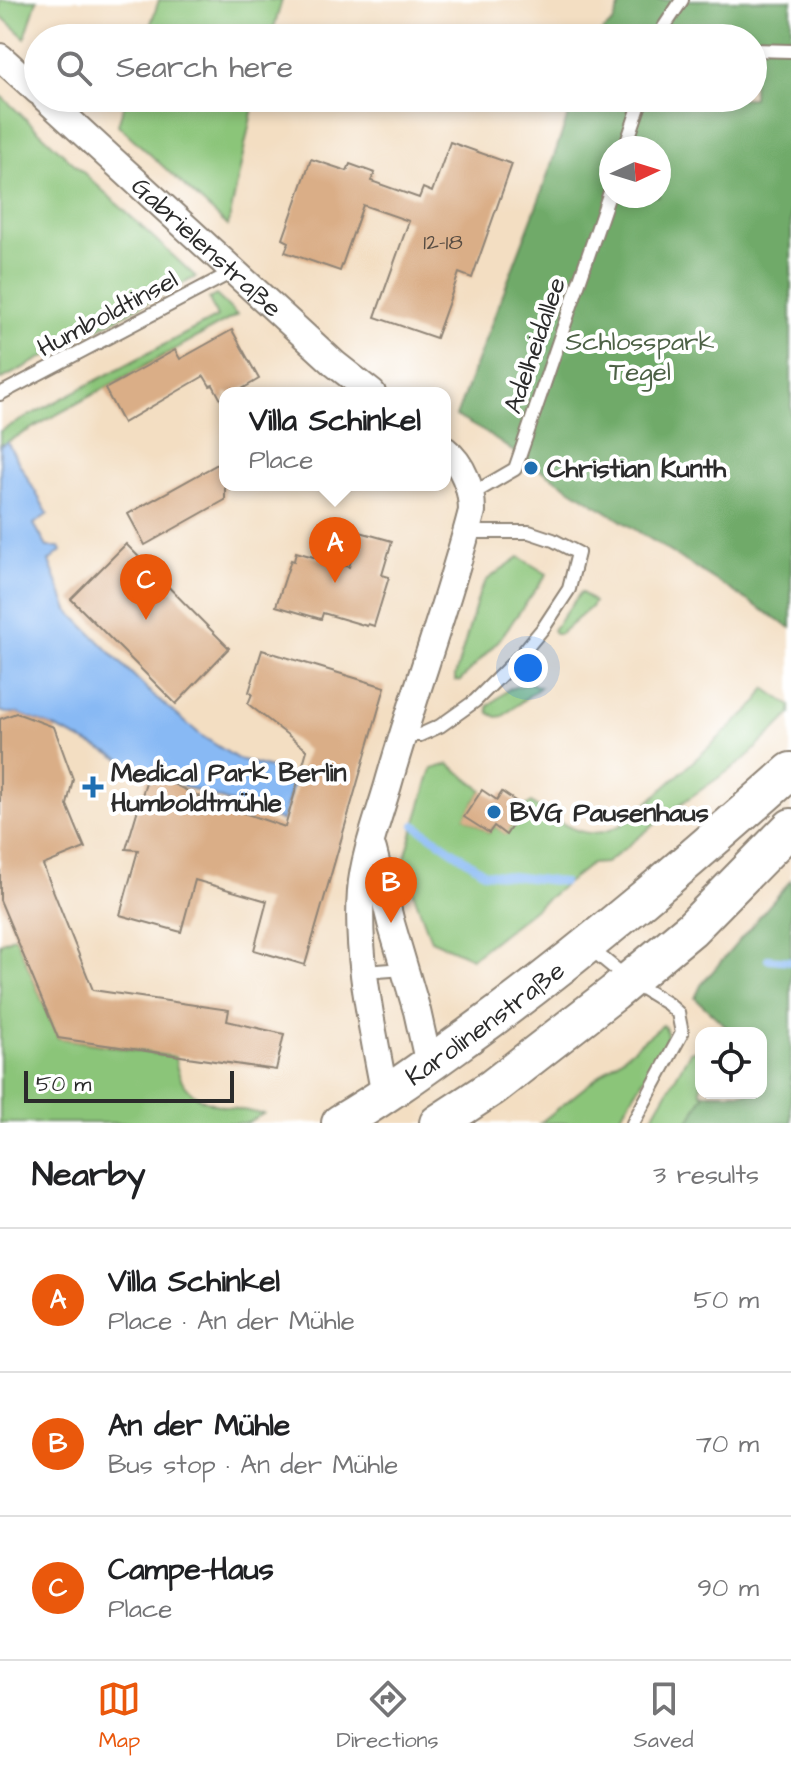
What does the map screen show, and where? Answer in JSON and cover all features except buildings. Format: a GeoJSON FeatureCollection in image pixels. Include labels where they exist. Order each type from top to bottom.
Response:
{"type":"FeatureCollection","features":[{"type":"Feature","properties":{"kind":"main road","name":"Karolinenstraße"},"geometry":{"type":"LineString","coordinates":[[340,1123],[387,1110],[429,1065],[592,942],[791,771]]}},
{"type":"Feature","properties":{"kind":"main road","name":"Karolinenstraße"},"geometry":{"type":"LineString","coordinates":[[441,1122],[493,1087],[640,971],[705,915],[791,827]]}},
{"type":"Feature","properties":{"kind":"main road"},"geometry":{"type":"LineString","coordinates":[[429,1065],[441,1122]]}},
{"type":"Feature","properties":{"kind":"street"},"geometry":{"type":"LineString","coordinates":[[0,57],[24,78]]}},
{"type":"Feature","properties":{"kind":"street","name":"Gabrielenstraße"},"geometry":{"type":"LineString","coordinates":[[60,112],[335,364],[364,387]]}},
{"type":"Feature","properties":{"kind":"street"},"geometry":{"type":"LineString","coordinates":[[387,1110],[364,972],[361,889],[371,842],[402,735],[426,668],[472,511],[472,494],[451,455]]}},
{"type":"Feature","properties":{"kind":"street"},"geometry":{"type":"LineString","coordinates":[[371,842],[429,1065]]}},
{"type":"Feature","properties":{"kind":"lane"},"geometry":{"type":"LineString","coordinates":[[666,24],[682,0]]}},
{"type":"Feature","properties":{"kind":"lane"},"geometry":{"type":"LineString","coordinates":[[767,50],[791,51]]}},
{"type":"Feature","properties":{"kind":"lane"},"geometry":{"type":"LineString","coordinates":[[629,136],[637,112]]}},
{"type":"Feature","properties":{"kind":"lane","name":"Adelheidallee"},"geometry":{"type":"LineString","coordinates":[[472,494],[515,469],[604,208]]}},
{"type":"Feature","properties":{"kind":"lane","name":"Humboldtinsel"},"geometry":{"type":"LineString","coordinates":[[0,394],[234,271]]}},
{"type":"Feature","properties":{"kind":"lane"},"geometry":{"type":"LineString","coordinates":[[402,735],[420,735],[440,726],[475,701],[520,656],[569,589],[578,553],[529,532],[466,532]]}},
{"type":"Feature","properties":{"kind":"lane","name":"Karolinenstraße"},"geometry":{"type":"LineString","coordinates":[[592,942],[640,971]]}},
{"type":"Feature","properties":{"kind":"lane"},"geometry":{"type":"LineString","coordinates":[[364,972],[405,969]]}},
{"type":"Feature","properties":{"kind":"lane"},"geometry":{"type":"LineString","coordinates":[[633,1123],[682,1033],[678,1013],[640,971]]}},
{"type":"Feature","properties":{"kind":"green space"},"geometry":{"type":"Polygon","coordinates":[[[0,0],[37,0],[29,24],[24,24],[24,37],[0,15],[0,0]]]}},
{"type":"Feature","properties":{"kind":"green space"},"geometry":{"type":"Polygon","coordinates":[[[159,0],[282,0],[275,24],[151,24],[159,0]]]}},
{"type":"Feature","properties":{"kind":"green space","name":"Schlosspark Tegel"},"geometry":{"type":"Polygon","coordinates":[[[622,0],[791,0],[791,628],[456,416],[569,112],[767,112],[767,24],[612,24],[622,0]]]}},
{"type":"Feature","properties":{"kind":"green space"},"geometry":{"type":"Polygon","coordinates":[[[0,95],[196,277],[0,380],[0,95]]]}},
{"type":"Feature","properties":{"kind":"green space"},"geometry":{"type":"Polygon","coordinates":[[[122,112],[252,112],[228,226],[118,125],[122,112]]]}},
{"type":"Feature","properties":{"kind":"green space"},"geometry":{"type":"Polygon","coordinates":[[[216,295],[237,315],[0,446],[0,431],[217,317],[209,299],[216,295]]]}},
{"type":"Feature","properties":{"kind":"green space"},"geometry":{"type":"Polygon","coordinates":[[[519,557],[547,574],[499,640],[460,681],[455,681],[480,591],[487,580],[519,557]]]}},
{"type":"Feature","properties":{"kind":"green space"},"geometry":{"type":"Polygon","coordinates":[[[581,592],[594,602],[560,634],[556,634],[553,630],[581,592]]]}},
{"type":"Feature","properties":{"kind":"green space"},"geometry":{"type":"Polygon","coordinates":[[[530,683],[540,687],[503,716],[489,713],[488,706],[509,689],[530,683]]]}},
{"type":"Feature","properties":{"kind":"green space"},"geometry":{"type":"Polygon","coordinates":[[[765,688],[791,706],[791,714],[744,760],[682,803],[606,863],[591,864],[472,958],[431,940],[403,864],[432,769],[449,764],[482,790],[465,817],[489,833],[494,826],[506,834],[524,807],[531,803],[578,831],[601,832],[629,820],[757,703],[765,688]]]}},
{"type":"Feature","properties":{"kind":"green space"},"geometry":{"type":"Polygon","coordinates":[[[791,880],[791,1123],[688,1123],[702,1099],[767,1099],[767,1027],[726,1027],[695,998],[701,985],[791,880]]]}},
{"type":"Feature","properties":{"kind":"green space"},"geometry":{"type":"Polygon","coordinates":[[[15,936],[58,1038],[175,1057],[185,1086],[194,1095],[219,1105],[263,1114],[247,1123],[0,1123],[0,943],[15,936]]]}},
{"type":"Feature","properties":{"kind":"green space"},"geometry":{"type":"Polygon","coordinates":[[[663,1025],[667,1033],[663,1048],[616,1123],[540,1123],[663,1025]]]}},
{"type":"Feature","properties":{"kind":"green space"},"geometry":{"type":"Polygon","coordinates":[[[695,1050],[695,1099],[702,1099],[688,1123],[649,1123],[690,1052],[695,1050]]]}},
{"type":"Feature","properties":{"kind":"water"},"geometry":{"type":"Polygon","coordinates":[[[7,442],[48,514],[34,524],[47,547],[59,547],[61,551],[49,561],[68,610],[154,696],[202,736],[238,759],[296,775],[282,821],[159,777],[54,727],[16,713],[0,711],[0,446],[7,442]]]}},
{"type":"Feature","properties":{"kind":"waterway"},"geometry":{"type":"LineString","coordinates":[[415,825],[485,873],[563,882]]}},
{"type":"Feature","properties":{"kind":"waterway"},"geometry":{"type":"LineString","coordinates":[[768,959],[791,961]]}},
{"type":"Feature","properties":{"kind":"place","name":"Christian Kunth"},"geometry":{"type":"Point","coordinates":[531,468]}},
{"type":"Feature","properties":{"kind":"place","name":"Villa Schinkel"},"geometry":{"type":"Point","coordinates":[335,583]}},
{"type":"Feature","properties":{"kind":"place","name":"Campe-Haus"},"geometry":{"type":"Point","coordinates":[146,620]}},
{"type":"Feature","properties":{"kind":"place","name":"Medical Park Berlin Humboldtmühle"},"geometry":{"type":"Point","coordinates":[93,787]}},
{"type":"Feature","properties":{"kind":"place","name":"BVG Pausenhaus"},"geometry":{"type":"Point","coordinates":[494,812]}},
{"type":"Feature","properties":{"kind":"place","name":"An der Mühle"},"geometry":{"type":"Point","coordinates":[391,923]}}]}
